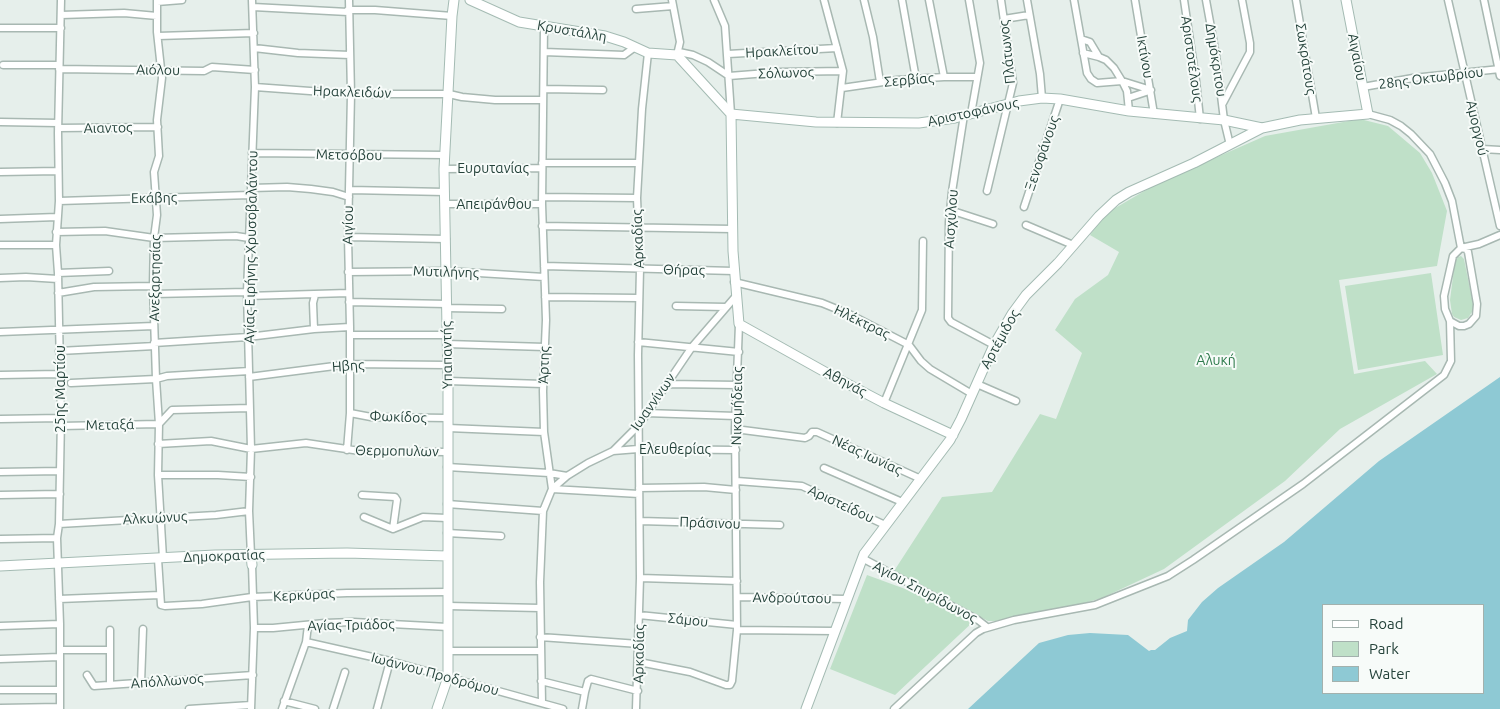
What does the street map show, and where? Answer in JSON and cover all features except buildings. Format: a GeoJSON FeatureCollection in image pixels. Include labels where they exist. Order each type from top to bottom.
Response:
{"type":"FeatureCollection","features":[{"type":"Feature","properties":{"kind":"street","name":"25ης Μαρτίου"},"geometry":{"type":"LineString","coordinates":[[60,708],[57,538],[60,494],[61,418],[56,232],[59,202],[58,126],[62,0]]}},
{"type":"Feature","properties":{"kind":"street"},"geometry":{"type":"LineString","coordinates":[[157,1],[182,0]]}},
{"type":"Feature","properties":{"kind":"street","name":"Αιγίου"},"geometry":{"type":"LineString","coordinates":[[347,450],[350,413],[348,237],[351,82],[349,0]]}},
{"type":"Feature","properties":{"kind":"street","name":"Υπαπαντής"},"geometry":{"type":"LineString","coordinates":[[436,709],[448,677],[448,381],[444,169],[454,0]]}},
{"type":"Feature","properties":{"kind":"street","name":"Κρυστάλλη"},"geometry":{"type":"LineString","coordinates":[[470,0],[519,22],[605,36],[648,53],[678,53]]}},
{"type":"Feature","properties":{"kind":"street"},"geometry":{"type":"LineString","coordinates":[[714,0],[725,25],[730,76],[731,114]]}},
{"type":"Feature","properties":{"kind":"street"},"geometry":{"type":"LineString","coordinates":[[824,0],[843,72],[837,123]]}},
{"type":"Feature","properties":{"kind":"street"},"geometry":{"type":"LineString","coordinates":[[864,0],[873,37],[880,82]]}},
{"type":"Feature","properties":{"kind":"street"},"geometry":{"type":"LineString","coordinates":[[902,0],[916,79]]}},
{"type":"Feature","properties":{"kind":"street"},"geometry":{"type":"LineString","coordinates":[[929,0],[944,77]]}},
{"type":"Feature","properties":{"kind":"street","name":"Αισχύλου"},"geometry":{"type":"LineString","coordinates":[[969,0],[980,57],[950,210],[948,318],[950,322],[994,345]]}},
{"type":"Feature","properties":{"kind":"street","name":"Πλάτωνος"},"geometry":{"type":"LineString","coordinates":[[987,191],[1009,104],[1012,83],[1001,0]]}},
{"type":"Feature","properties":{"kind":"street"},"geometry":{"type":"LineString","coordinates":[[1027,0],[1040,74],[1042,98]]}},
{"type":"Feature","properties":{"kind":"street"},"geometry":{"type":"LineString","coordinates":[[1074,0],[1087,73],[1094,81],[1106,83],[1122,81],[1151,90]]}},
{"type":"Feature","properties":{"kind":"street","name":"Ικτίνου"},"geometry":{"type":"LineString","coordinates":[[1135,0],[1154,114]]}},
{"type":"Feature","properties":{"kind":"street","name":"Αριστοτέλους"},"geometry":{"type":"LineString","coordinates":[[1184,0],[1200,119]]}},
{"type":"Feature","properties":{"kind":"street","name":"Δημόκριτου"},"geometry":{"type":"LineString","coordinates":[[1206,0],[1224,120],[1230,144]]}},
{"type":"Feature","properties":{"kind":"street"},"geometry":{"type":"LineString","coordinates":[[1222,104],[1250,52],[1242,0]]}},
{"type":"Feature","properties":{"kind":"street","name":"Σωκράτους"},"geometry":{"type":"LineString","coordinates":[[1296,0],[1316,118]]}},
{"type":"Feature","properties":{"kind":"street","name":"Αιγαίου"},"geometry":{"type":"LineString","coordinates":[[1346,0],[1368,114]]}},
{"type":"Feature","properties":{"kind":"street","name":"Αμοργού"},"geometry":{"type":"LineString","coordinates":[[1448,0],[1500,226]]}},
{"type":"Feature","properties":{"kind":"street"},"geometry":{"type":"LineString","coordinates":[[1484,0],[1500,71]]}},
{"type":"Feature","properties":{"kind":"street","name":"Ανεξαρτησίας"},"geometry":{"type":"LineString","coordinates":[[157,1],[162,86],[158,108],[159,156],[154,172],[157,215],[154,238],[153,294],[159,424],[158,475],[161,605]]}},
{"type":"Feature","properties":{"kind":"street"},"geometry":{"type":"LineString","coordinates":[[252,3],[348,11],[375,10],[452,16]]}},
{"type":"Feature","properties":{"kind":"street","name":"Αγίας Ειρήνης Χρυσοβαλάντου"},"geometry":{"type":"LineString","coordinates":[[251,555],[252,449],[247,294],[255,87],[252,3]]}},
{"type":"Feature","properties":{"kind":"street"},"geometry":{"type":"LineString","coordinates":[[636,9],[673,3],[680,42],[678,53]]}},
{"type":"Feature","properties":{"kind":"street"},"geometry":{"type":"LineString","coordinates":[[61,15],[124,13],[157,16]]}},
{"type":"Feature","properties":{"kind":"street"},"geometry":{"type":"LineString","coordinates":[[1004,19],[1029,15]]}},
{"type":"Feature","properties":{"kind":"street","name":"Άρτης"},"geometry":{"type":"LineString","coordinates":[[544,26],[542,226],[545,347],[543,384],[544,432],[552,489]]}},
{"type":"Feature","properties":{"kind":"street"},"geometry":{"type":"LineString","coordinates":[[0,28],[60,28]]}},
{"type":"Feature","properties":{"kind":"street"},"geometry":{"type":"LineString","coordinates":[[158,36],[254,33]]}},
{"type":"Feature","properties":{"kind":"street"},"geometry":{"type":"LineString","coordinates":[[1081,39],[1090,42],[1099,57]]}},
{"type":"Feature","properties":{"kind":"street"},"geometry":{"type":"LineString","coordinates":[[544,52],[624,55],[636,47]]}},
{"type":"Feature","properties":{"kind":"street"},"geometry":{"type":"LineString","coordinates":[[254,48],[298,53],[350,55]]}},
{"type":"Feature","properties":{"kind":"street","name":"Ηρακλείτου"},"geometry":{"type":"LineString","coordinates":[[728,54],[837,48]]}},
{"type":"Feature","properties":{"kind":"street","name":"Αρκαδίας"},"geometry":{"type":"LineString","coordinates":[[636,709],[639,662],[640,578],[638,298],[640,269],[637,198],[638,162],[648,53]]}},
{"type":"Feature","properties":{"kind":"street"},"geometry":{"type":"LineString","coordinates":[[678,53],[693,55],[730,76]]}},
{"type":"Feature","properties":{"kind":"street"},"geometry":{"type":"LineString","coordinates":[[678,53],[731,114]]}},
{"type":"Feature","properties":{"kind":"street"},"geometry":{"type":"LineString","coordinates":[[1083,53],[1099,57],[1110,63],[1126,86],[1129,111]]}},
{"type":"Feature","properties":{"kind":"street","name":"Αιόλου"},"geometry":{"type":"LineString","coordinates":[[3,66],[204,71],[212,67],[255,70]]}},
{"type":"Feature","properties":{"kind":"street","name":"28ης Οκτωβρίου"},"geometry":{"type":"LineString","coordinates":[[1363,87],[1413,78],[1500,71]]}},
{"type":"Feature","properties":{"kind":"street","name":"Σόλωνος"},"geometry":{"type":"LineString","coordinates":[[730,76],[780,72],[843,72]]}},
{"type":"Feature","properties":{"kind":"street","name":"Σερβίας"},"geometry":{"type":"LineString","coordinates":[[842,88],[916,79],[977,77]]}},
{"type":"Feature","properties":{"kind":"street"},"geometry":{"type":"LineString","coordinates":[[351,82],[365,94]]}},
{"type":"Feature","properties":{"kind":"street","name":"Ηρακλειδών"},"geometry":{"type":"LineString","coordinates":[[255,87],[351,94],[448,94],[495,100],[543,100]]}},
{"type":"Feature","properties":{"kind":"street"},"geometry":{"type":"LineString","coordinates":[[544,89],[603,90]]}},
{"type":"Feature","properties":{"kind":"street"},"geometry":{"type":"LineString","coordinates":[[1128,98],[1151,90]]}},
{"type":"Feature","properties":{"kind":"street","name":"Αριστοφάνους"},"geometry":{"type":"LineString","coordinates":[[731,114],[837,123],[920,123],[1042,98],[1060,99],[1129,111],[1224,120],[1262,128]]}},
{"type":"Feature","properties":{"kind":"street","name":"Ξενοφάνους"},"geometry":{"type":"LineString","coordinates":[[1024,207],[1060,99]]}},
{"type":"Feature","properties":{"kind":"street","name":"Νικομήδειας"},"geometry":{"type":"LineString","coordinates":[[639,662],[690,672],[728,686],[732,682],[737,628],[736,416],[739,324],[734,282],[731,114]]}},
{"type":"Feature","properties":{"kind":"street"},"geometry":{"type":"LineString","coordinates":[[1368,114],[1390,120],[1401,126],[1412,134],[1430,154],[1452,201],[1461,248]]}},
{"type":"Feature","properties":{"kind":"street","name":"Αρτέμιδος"},"geometry":{"type":"LineString","coordinates":[[806,709],[862,558],[953,435],[1006,323],[1026,295],[1058,263],[1103,212],[1120,198],[1262,128],[1285,122],[1368,114]]}},
{"type":"Feature","properties":{"kind":"street","name":"Αιαντος"},"geometry":{"type":"LineString","coordinates":[[0,122],[58,126],[158,127]]}},
{"type":"Feature","properties":{"kind":"street"},"geometry":{"type":"LineString","coordinates":[[1482,149],[1500,150]]}},
{"type":"Feature","properties":{"kind":"street","name":"Μετσόβου"},"geometry":{"type":"LineString","coordinates":[[252,153],[445,155]]}},
{"type":"Feature","properties":{"kind":"street","name":"Ευρυτανίας"},"geometry":{"type":"LineString","coordinates":[[444,169],[638,162]]}},
{"type":"Feature","properties":{"kind":"street"},"geometry":{"type":"LineString","coordinates":[[0,172],[58,171]]}},
{"type":"Feature","properties":{"kind":"street","name":"Εκάβης"},"geometry":{"type":"LineString","coordinates":[[59,202],[156,199],[251,192],[287,187],[349,194],[445,192]]}},
{"type":"Feature","properties":{"kind":"street","name":"Απειράνθου"},"geometry":{"type":"LineString","coordinates":[[445,204],[637,198]]}},
{"type":"Feature","properties":{"kind":"street"},"geometry":{"type":"LineString","coordinates":[[950,210],[993,224]]}},
{"type":"Feature","properties":{"kind":"street"},"geometry":{"type":"LineString","coordinates":[[0,219],[57,217]]}},
{"type":"Feature","properties":{"kind":"street"},"geometry":{"type":"LineString","coordinates":[[1026,225],[1073,245]]}},
{"type":"Feature","properties":{"kind":"street"},"geometry":{"type":"LineString","coordinates":[[542,226],[733,229]]}},
{"type":"Feature","properties":{"kind":"street"},"geometry":{"type":"LineString","coordinates":[[56,232],[105,231],[154,238],[236,236],[249,238]]}},
{"type":"Feature","properties":{"kind":"street"},"geometry":{"type":"LineString","coordinates":[[894,709],[976,633],[987,627],[1096,605],[1177,571],[1304,484],[1444,375],[1451,361],[1450,321],[1445,309],[1444,296],[1453,256],[1461,248],[1479,244],[1500,235]]}},
{"type":"Feature","properties":{"kind":"street"},"geometry":{"type":"LineString","coordinates":[[348,237],[446,240]]}},
{"type":"Feature","properties":{"kind":"street"},"geometry":{"type":"LineString","coordinates":[[884,403],[922,310],[923,241]]}},
{"type":"Feature","properties":{"kind":"street"},"geometry":{"type":"LineString","coordinates":[[0,245],[56,244]]}},
{"type":"Feature","properties":{"kind":"street"},"geometry":{"type":"LineString","coordinates":[[1450,321],[1459,326],[1469,324],[1474,320],[1478,310],[1468,252],[1466,249],[1461,248]]}},
{"type":"Feature","properties":{"kind":"street","name":"Θήρας"},"geometry":{"type":"LineString","coordinates":[[544,266],[734,271]]}},
{"type":"Feature","properties":{"kind":"street"},"geometry":{"type":"LineString","coordinates":[[0,278],[58,276],[109,271]]}},
{"type":"Feature","properties":{"kind":"street","name":"Μυτιλήνης"},"geometry":{"type":"LineString","coordinates":[[348,272],[446,271],[544,277]]}},
{"type":"Feature","properties":{"kind":"street","name":"Ηλέκτρας"},"geometry":{"type":"LineString","coordinates":[[734,282],[822,303],[849,314],[909,345],[921,361],[930,369],[972,394]]}},
{"type":"Feature","properties":{"kind":"street"},"geometry":{"type":"LineString","coordinates":[[58,293],[94,287],[153,286]]}},
{"type":"Feature","properties":{"kind":"street"},"geometry":{"type":"LineString","coordinates":[[153,294],[348,293]]}},
{"type":"Feature","properties":{"kind":"street"},"geometry":{"type":"LineString","coordinates":[[314,329],[313,303],[316,294]]}},
{"type":"Feature","properties":{"kind":"street","name":"Ιωαννίνων"},"geometry":{"type":"LineString","coordinates":[[552,489],[566,476],[613,451],[639,426],[692,347],[736,296]]}},
{"type":"Feature","properties":{"kind":"street"},"geometry":{"type":"LineString","coordinates":[[545,297],[638,298]]}},
{"type":"Feature","properties":{"kind":"street"},"geometry":{"type":"LineString","coordinates":[[349,302],[502,309]]}},
{"type":"Feature","properties":{"kind":"street"},"geometry":{"type":"LineString","coordinates":[[676,306],[726,307]]}},
{"type":"Feature","properties":{"kind":"street","name":"Αθηνάς"},"geometry":{"type":"LineString","coordinates":[[739,324],[884,403],[953,435]]}},
{"type":"Feature","properties":{"kind":"street"},"geometry":{"type":"LineString","coordinates":[[0,332],[154,326]]}},
{"type":"Feature","properties":{"kind":"street"},"geometry":{"type":"LineString","coordinates":[[59,351],[155,345],[350,327]]}},
{"type":"Feature","properties":{"kind":"street"},"geometry":{"type":"LineString","coordinates":[[350,335],[447,339],[545,347]]}},
{"type":"Feature","properties":{"kind":"street"},"geometry":{"type":"LineString","coordinates":[[638,342],[738,352]]}},
{"type":"Feature","properties":{"kind":"street","name":"Ηβης"},"geometry":{"type":"LineString","coordinates":[[71,383],[156,379],[167,376],[249,374],[350,364],[447,365]]}},
{"type":"Feature","properties":{"kind":"street"},"geometry":{"type":"LineString","coordinates":[[0,375],[60,374]]}},
{"type":"Feature","properties":{"kind":"street"},"geometry":{"type":"LineString","coordinates":[[448,381],[543,384]]}},
{"type":"Feature","properties":{"kind":"street"},"geometry":{"type":"LineString","coordinates":[[667,384],[738,385]]}},
{"type":"Feature","properties":{"kind":"street"},"geometry":{"type":"LineString","coordinates":[[977,384],[1016,401]]}},
{"type":"Feature","properties":{"kind":"street"},"geometry":{"type":"LineString","coordinates":[[158,411],[250,408]]}},
{"type":"Feature","properties":{"kind":"street"},"geometry":{"type":"LineString","coordinates":[[159,424],[172,410]]}},
{"type":"Feature","properties":{"kind":"street","name":"Φωκίδος"},"geometry":{"type":"LineString","coordinates":[[350,413],[370,417],[544,432]]}},
{"type":"Feature","properties":{"kind":"street"},"geometry":{"type":"LineString","coordinates":[[646,413],[736,416]]}},
{"type":"Feature","properties":{"kind":"street"},"geometry":{"type":"LineString","coordinates":[[0,419],[61,418]]}},
{"type":"Feature","properties":{"kind":"street","name":"Μεταξά"},"geometry":{"type":"LineString","coordinates":[[60,426],[159,424]]}},
{"type":"Feature","properties":{"kind":"street","name":"Νέας Ιωνίας"},"geometry":{"type":"LineString","coordinates":[[736,429],[805,438],[814,431],[921,479]]}},
{"type":"Feature","properties":{"kind":"street","name":"Θερμοπυλων"},"geometry":{"type":"LineString","coordinates":[[158,444],[212,441],[252,449],[306,443],[336,446],[347,450],[447,452]]}},
{"type":"Feature","properties":{"kind":"street","name":"Ελευθερίας"},"geometry":{"type":"LineString","coordinates":[[613,451],[638,448],[736,450]]}},
{"type":"Feature","properties":{"kind":"street"},"geometry":{"type":"LineString","coordinates":[[447,467],[549,473],[566,476]]}},
{"type":"Feature","properties":{"kind":"street"},"geometry":{"type":"LineString","coordinates":[[824,468],[902,502]]}},
{"type":"Feature","properties":{"kind":"street"},"geometry":{"type":"LineString","coordinates":[[0,472],[60,472]]}},
{"type":"Feature","properties":{"kind":"street"},"geometry":{"type":"LineString","coordinates":[[158,475],[251,477]]}},
{"type":"Feature","properties":{"kind":"street","name":"Αριστείδου"},"geometry":{"type":"LineString","coordinates":[[737,481],[802,486],[885,525]]}},
{"type":"Feature","properties":{"kind":"street"},"geometry":{"type":"LineString","coordinates":[[542,703],[540,608],[542,511],[552,489],[639,491],[704,487],[736,490]]}},
{"type":"Feature","properties":{"kind":"street"},"geometry":{"type":"LineString","coordinates":[[0,495],[60,494]]}},
{"type":"Feature","properties":{"kind":"street"},"geometry":{"type":"LineString","coordinates":[[362,495],[395,497],[397,500],[393,529]]}},
{"type":"Feature","properties":{"kind":"street"},"geometry":{"type":"LineString","coordinates":[[447,504],[542,511]]}},
{"type":"Feature","properties":{"kind":"street","name":"Αλκυώνυς"},"geometry":{"type":"LineString","coordinates":[[59,524],[216,515],[250,510]]}},
{"type":"Feature","properties":{"kind":"street"},"geometry":{"type":"LineString","coordinates":[[364,517],[393,529],[423,517],[447,518]]}},
{"type":"Feature","properties":{"kind":"street","name":"Πράσινου"},"geometry":{"type":"LineString","coordinates":[[640,521],[780,525]]}},
{"type":"Feature","properties":{"kind":"street"},"geometry":{"type":"LineString","coordinates":[[447,533],[501,536]]}},
{"type":"Feature","properties":{"kind":"street"},"geometry":{"type":"LineString","coordinates":[[0,539],[57,538]]}},
{"type":"Feature","properties":{"kind":"street","name":"Δημοκρατίας"},"geometry":{"type":"LineString","coordinates":[[0,566],[216,555],[347,553],[447,556]]}},
{"type":"Feature","properties":{"kind":"street"},"geometry":{"type":"LineString","coordinates":[[189,709],[251,707],[254,628],[251,555]]}},
{"type":"Feature","properties":{"kind":"street","name":"Αγίου Σπυρίδωνος"},"geometry":{"type":"LineString","coordinates":[[862,558],[978,620],[987,627]]}},
{"type":"Feature","properties":{"kind":"street"},"geometry":{"type":"LineString","coordinates":[[640,578],[737,581]]}},
{"type":"Feature","properties":{"kind":"street","name":"Κερκύρας"},"geometry":{"type":"LineString","coordinates":[[161,605],[202,604],[252,598],[347,593],[448,592]]}},
{"type":"Feature","properties":{"kind":"street"},"geometry":{"type":"LineString","coordinates":[[59,599],[160,595]]}},
{"type":"Feature","properties":{"kind":"street","name":"Ανδρούτσου"},"geometry":{"type":"LineString","coordinates":[[737,597],[846,599]]}},
{"type":"Feature","properties":{"kind":"street"},"geometry":{"type":"LineString","coordinates":[[448,606],[540,608]]}},
{"type":"Feature","properties":{"kind":"street","name":"Σάμου"},"geometry":{"type":"LineString","coordinates":[[639,615],[737,628],[834,631]]}},
{"type":"Feature","properties":{"kind":"street","name":"Αγίας Τριάδος"},"geometry":{"type":"LineString","coordinates":[[254,628],[353,622],[448,627]]}},
{"type":"Feature","properties":{"kind":"street"},"geometry":{"type":"LineString","coordinates":[[0,626],[60,624]]}},
{"type":"Feature","properties":{"kind":"street"},"geometry":{"type":"LineString","coordinates":[[282,709],[306,642],[308,625]]}},
{"type":"Feature","properties":{"kind":"street"},"geometry":{"type":"LineString","coordinates":[[141,682],[143,629]]}},
{"type":"Feature","properties":{"kind":"street"},"geometry":{"type":"LineString","coordinates":[[110,630],[110,685]]}},
{"type":"Feature","properties":{"kind":"street"},"geometry":{"type":"LineString","coordinates":[[540,637],[639,644]]}},
{"type":"Feature","properties":{"kind":"street","name":"Ιωάννου Προδρόμου"},"geometry":{"type":"LineString","coordinates":[[306,642],[390,661],[563,709]]}},
{"type":"Feature","properties":{"kind":"street"},"geometry":{"type":"LineString","coordinates":[[0,659],[110,650]]}},
{"type":"Feature","properties":{"kind":"street"},"geometry":{"type":"LineString","coordinates":[[448,651],[540,651]]}},
{"type":"Feature","properties":{"kind":"street"},"geometry":{"type":"LineString","coordinates":[[377,709],[390,661]]}},
{"type":"Feature","properties":{"kind":"street"},"geometry":{"type":"LineString","coordinates":[[333,709],[345,672]]}},
{"type":"Feature","properties":{"kind":"street","name":"Απόλλωνος"},"geometry":{"type":"LineString","coordinates":[[87,675],[94,686],[253,675]]}},
{"type":"Feature","properties":{"kind":"street"},"geometry":{"type":"LineString","coordinates":[[582,709],[590,679],[638,692]]}},
{"type":"Feature","properties":{"kind":"street"},"geometry":{"type":"LineString","coordinates":[[541,681],[585,692]]}},
{"type":"Feature","properties":{"kind":"street"},"geometry":{"type":"LineString","coordinates":[[0,690],[60,690]]}},
{"type":"Feature","properties":{"kind":"street"},"geometry":{"type":"LineString","coordinates":[[284,701],[315,709]]}},
{"type":"Feature","properties":{"kind":"street"},"geometry":{"type":"LineString","coordinates":[[0,708],[60,708]]}},
{"type":"Feature","properties":{"kind":"green space","name":"Αλυκή"},"geometry":{"type":"Polygon","coordinates":[[[1360,119],[1388,126],[1420,153],[1432,173],[1447,211],[1437,266],[1339,280],[1354,374],[1425,361],[1437,374],[1340,429],[1285,481],[1164,569],[1102,598],[1077,605],[988,621],[894,571],[942,497],[992,492],[1040,414],[1056,419],[1082,353],[1055,330],[1075,299],[1108,275],[1119,252],[1090,235],[1105,214],[1158,183],[1265,136],[1360,119]]]}},
{"type":"Feature","properties":{"kind":"green space"},"geometry":{"type":"Polygon","coordinates":[[[1461,256],[1464,259],[1474,309],[1468,318],[1461,320],[1452,314],[1450,300],[1455,261],[1461,256]]]}},
{"type":"Feature","properties":{"kind":"green space"},"geometry":{"type":"Polygon","coordinates":[[[1431,273],[1443,355],[1358,370],[1345,286],[1431,273]]]}},
{"type":"Feature","properties":{"kind":"green space"},"geometry":{"type":"Polygon","coordinates":[[[867,575],[927,597],[974,621],[895,695],[830,669],[867,575]]]}},
{"type":"Feature","properties":{"kind":"water"},"geometry":{"type":"Polygon","coordinates":[[[1500,377],[1500,709],[968,709],[1039,643],[1068,635],[1090,633],[1128,635],[1149,651],[1155,650],[1170,638],[1187,631],[1188,620],[1202,602],[1218,588],[1284,542],[1379,461],[1500,377]]]}}]}
